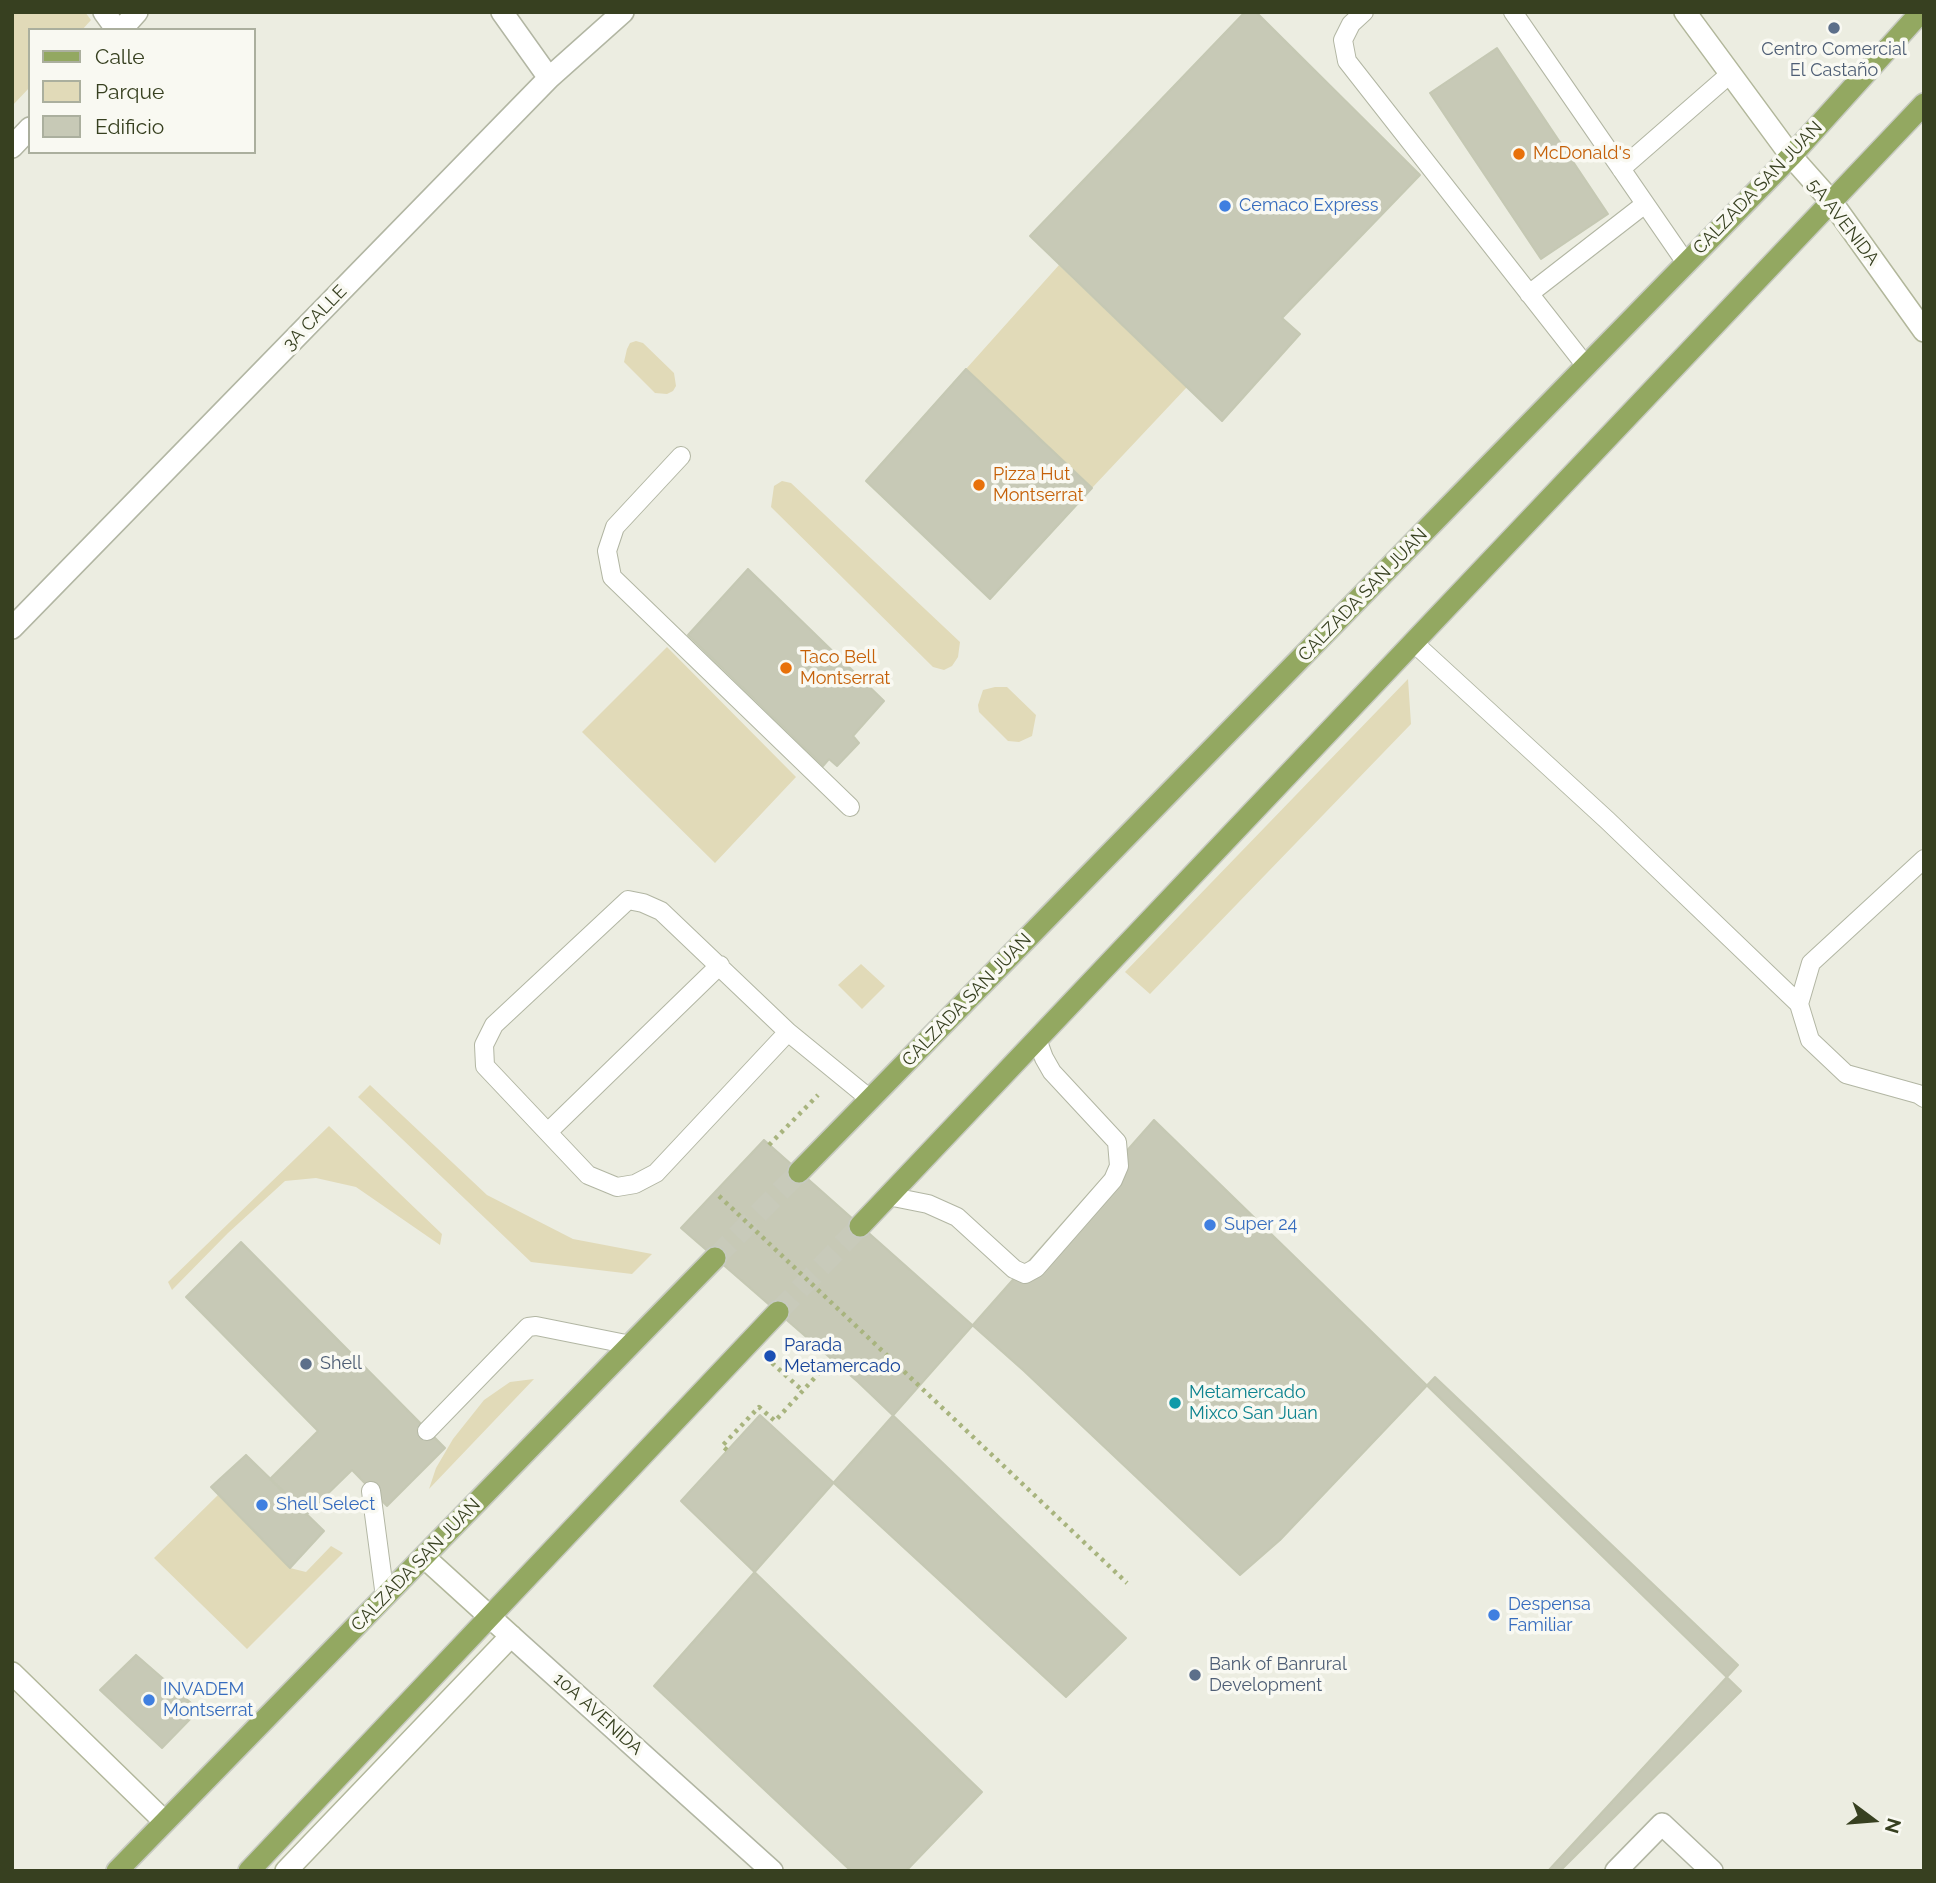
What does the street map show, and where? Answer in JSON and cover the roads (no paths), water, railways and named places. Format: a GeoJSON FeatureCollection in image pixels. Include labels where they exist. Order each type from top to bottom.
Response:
{"type":"FeatureCollection","features":[{"type":"Feature","properties":{"kind":"main road","name":"CALZADA SAN JUAN"},"geometry":{"type":"LineString","coordinates":[[799,1172],[1791,156],[1921,12]]}},
{"type":"Feature","properties":{"kind":"main road"},"geometry":{"type":"LineString","coordinates":[[860,1226],[1924,104]]}},
{"type":"Feature","properties":{"kind":"main road","name":"CALZADA SAN JUAN"},"geometry":{"type":"LineString","coordinates":[[117,1871],[715,1258]]}},
{"type":"Feature","properties":{"kind":"main road"},"geometry":{"type":"LineString","coordinates":[[249,1871],[778,1312]]}},
{"type":"Feature","properties":{"kind":"street"},"geometry":{"type":"LineString","coordinates":[[104,12],[117,28]]}},
{"type":"Feature","properties":{"kind":"street"},"geometry":{"type":"LineString","coordinates":[[121,28],[137,12]]}},
{"type":"Feature","properties":{"kind":"street"},"geometry":{"type":"LineString","coordinates":[[502,12],[549,78]]}},
{"type":"Feature","properties":{"kind":"street","name":"3A CALLE"},"geometry":{"type":"LineString","coordinates":[[12,628],[549,78],[623,12]]}},
{"type":"Feature","properties":{"kind":"street","name":"5A AVENIDA"},"geometry":{"type":"LineString","coordinates":[[1685,12],[1791,156],[1831,201],[1924,331]]}},
{"type":"Feature","properties":{"kind":"street"},"geometry":{"type":"LineString","coordinates":[[12,147],[28,130]]}},
{"type":"Feature","properties":{"kind":"street","name":"10A AVENIDA"},"geometry":{"type":"LineString","coordinates":[[424,1558],[772,1871]]}},
{"type":"Feature","properties":{"kind":"street"},"geometry":{"type":"LineString","coordinates":[[286,1871],[511,1636]]}},
{"type":"Feature","properties":{"kind":"street"},"geometry":{"type":"LineString","coordinates":[[12,1673],[164,1821]]}},
{"type":"Feature","properties":{"kind":"street"},"geometry":{"type":"LineString","coordinates":[[1616,1871],[1662,1824],[1712,1871]]}},
{"type":"Feature","properties":{"kind":"lane"},"geometry":{"type":"LineString","coordinates":[[1364,12],[1351,24],[1343,40],[1348,61],[1586,366]]}},
{"type":"Feature","properties":{"kind":"lane"},"geometry":{"type":"LineString","coordinates":[[1513,12],[1686,263]]}},
{"type":"Feature","properties":{"kind":"lane"},"geometry":{"type":"LineString","coordinates":[[1621,169],[1730,74]]}},
{"type":"Feature","properties":{"kind":"lane"},"geometry":{"type":"LineString","coordinates":[[1529,294],[1645,204]]}},
{"type":"Feature","properties":{"kind":"lane"},"geometry":{"type":"LineString","coordinates":[[681,456],[615,527],[607,551],[612,578],[850,807]]}},
{"type":"Feature","properties":{"kind":"lane"},"geometry":{"type":"LineString","coordinates":[[1413,642],[1607,820],[1799,1004],[1810,1040],[1846,1074],[1924,1098]]}},
{"type":"Feature","properties":{"kind":"lane"},"geometry":{"type":"LineString","coordinates":[[1799,1004],[1811,963],[1924,859]]}},
{"type":"Feature","properties":{"kind":"lane"},"geometry":{"type":"LineString","coordinates":[[788,1032],[656,1173],[635,1184],[617,1187],[589,1175],[485,1066],[484,1045],[494,1026],[628,900],[661,911],[788,1032],[870,1099]]}},
{"type":"Feature","properties":{"kind":"lane"},"geometry":{"type":"LineString","coordinates":[[548,1132],[720,965]]}},
{"type":"Feature","properties":{"kind":"lane"},"geometry":{"type":"LineString","coordinates":[[888,1196],[928,1204],[957,1217],[1014,1269],[1025,1274],[1036,1268],[1113,1180],[1119,1166],[1117,1142],[1052,1072],[1037,1039]]}},
{"type":"Feature","properties":{"kind":"lane"},"geometry":{"type":"LineString","coordinates":[[427,1431],[528,1327],[536,1326],[631,1345]]}},
{"type":"Feature","properties":{"kind":"lane"},"geometry":{"type":"LineString","coordinates":[[371,1491],[385,1597]]}},
{"type":"Feature","properties":{"kind":"tunnel"},"geometry":{"type":"LineString","coordinates":[[715,1258],[799,1172]]}},
{"type":"Feature","properties":{"kind":"tunnel"},"geometry":{"type":"LineString","coordinates":[[778,1312],[860,1226]]}},
{"type":"Feature","properties":{"kind":"place","name":"Centro Comercial El Castaño"},"geometry":{"type":"Point","coordinates":[1834,28]}},
{"type":"Feature","properties":{"kind":"place","name":"McDonald's"},"geometry":{"type":"Point","coordinates":[1519,154]}},
{"type":"Feature","properties":{"kind":"place","name":"Cemaco Express"},"geometry":{"type":"Point","coordinates":[1225,206]}},
{"type":"Feature","properties":{"kind":"place","name":"Pizza Hut Montserrat"},"geometry":{"type":"Point","coordinates":[979,485]}},
{"type":"Feature","properties":{"kind":"place","name":"Taco Bell Montserrat"},"geometry":{"type":"Point","coordinates":[786,668]}},
{"type":"Feature","properties":{"kind":"place","name":"Super 24"},"geometry":{"type":"Point","coordinates":[1210,1225]}},
{"type":"Feature","properties":{"kind":"place","name":"Parada Metamercado"},"geometry":{"type":"Point","coordinates":[770,1356]}},
{"type":"Feature","properties":{"kind":"place","name":"Shell"},"geometry":{"type":"Point","coordinates":[306,1364]}},
{"type":"Feature","properties":{"kind":"place","name":"Metamercado Mixco San Juan"},"geometry":{"type":"Point","coordinates":[1175,1403]}},
{"type":"Feature","properties":{"kind":"place","name":"Shell Select"},"geometry":{"type":"Point","coordinates":[262,1505]}},
{"type":"Feature","properties":{"kind":"place","name":"Despensa Familiar"},"geometry":{"type":"Point","coordinates":[1494,1615]}},
{"type":"Feature","properties":{"kind":"place","name":"Bank of Banrural Development"},"geometry":{"type":"Point","coordinates":[1195,1675]}},
{"type":"Feature","properties":{"kind":"place","name":"INVADEM Montserrat"},"geometry":{"type":"Point","coordinates":[149,1700]}}]}
